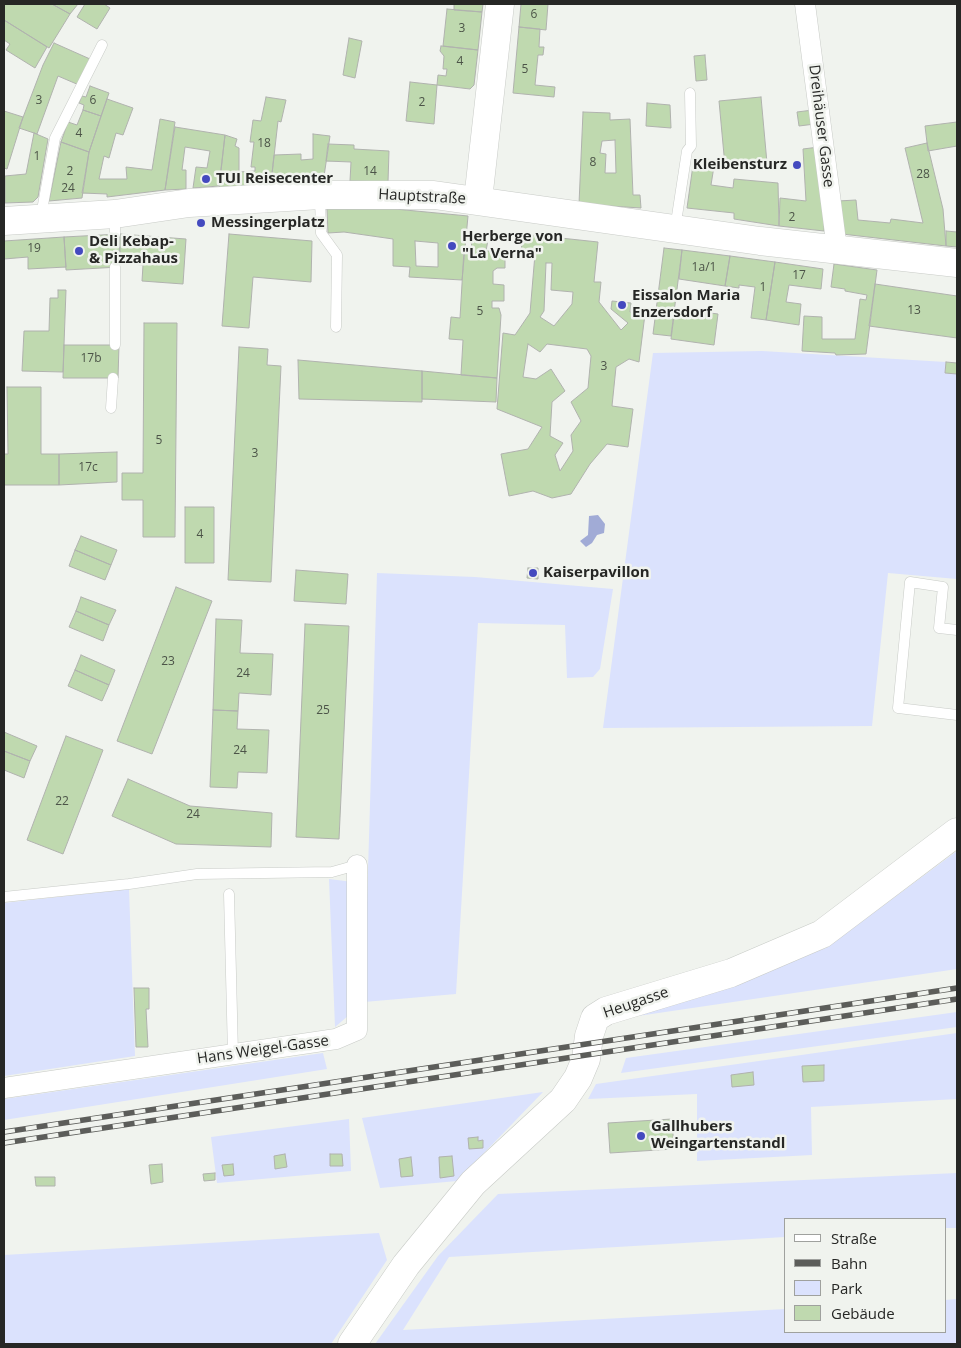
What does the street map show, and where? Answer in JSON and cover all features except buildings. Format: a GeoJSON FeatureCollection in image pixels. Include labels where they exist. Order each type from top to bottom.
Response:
{"type":"FeatureCollection","features":[{"type":"Feature","properties":{"kind":"main road"},"geometry":{"type":"LineString","coordinates":[[478,200],[500,4]]}},
{"type":"Feature","properties":{"kind":"main road","name":"Hauptstraße"},"geometry":{"type":"LineString","coordinates":[[4,221],[41,218],[115,224],[189,203],[320,195],[424,194],[478,200],[675,230],[957,262]]}},
{"type":"Feature","properties":{"kind":"main road","name":"Heugasse"},"geometry":{"type":"LineString","coordinates":[[352,1344],[406,1265],[473,1183],[563,1100],[578,1078],[586,1060],[589,1036],[595,1018],[606,1011],[731,973],[822,934],[957,832]]}},
{"type":"Feature","properties":{"kind":"street","name":"Dreihäuser Gasse"},"geometry":{"type":"LineString","coordinates":[[804,4],[837,249]]}},
{"type":"Feature","properties":{"kind":"street","name":"Hans Weigel-Gasse"},"geometry":{"type":"LineString","coordinates":[[4,1088],[336,1039],[358,1030],[358,865]]}},
{"type":"Feature","properties":{"kind":"lane"},"geometry":{"type":"LineString","coordinates":[[41,218],[55,138],[102,44]]}},
{"type":"Feature","properties":{"kind":"lane"},"geometry":{"type":"LineString","coordinates":[[675,230],[687,151],[692,146],[690,93]]}},
{"type":"Feature","properties":{"kind":"lane"},"geometry":{"type":"LineString","coordinates":[[320,195],[321,233],[337,255],[336,327]]}},
{"type":"Feature","properties":{"kind":"lane"},"geometry":{"type":"LineString","coordinates":[[115,267],[115,345]]}},
{"type":"Feature","properties":{"kind":"lane"},"geometry":{"type":"LineString","coordinates":[[111,408],[113,378]]}},
{"type":"Feature","properties":{"kind":"lane"},"geometry":{"type":"LineString","coordinates":[[957,630],[939,628],[943,587],[910,582],[898,708],[957,715]]}},
{"type":"Feature","properties":{"kind":"lane"},"geometry":{"type":"LineString","coordinates":[[4,897],[129,884],[197,874],[332,872],[358,865]]}},
{"type":"Feature","properties":{"kind":"lane"},"geometry":{"type":"LineString","coordinates":[[229,894],[233,1054]]}},
{"type":"Feature","properties":{"kind":"green space"},"geometry":{"type":"Polygon","coordinates":[[[762,351],[946,362],[945,373],[957,374],[957,579],[888,573],[872,726],[603,728],[653,353],[762,351]]]}},
{"type":"Feature","properties":{"kind":"green space"},"geometry":{"type":"Polygon","coordinates":[[[377,573],[475,577],[613,589],[600,669],[593,677],[567,678],[565,625],[478,623],[456,994],[364,1002],[377,573]]]}},
{"type":"Feature","properties":{"kind":"green space"},"geometry":{"type":"Polygon","coordinates":[[[957,851],[957,969],[638,1016],[826,948],[957,851]]]}},
{"type":"Feature","properties":{"kind":"green space"},"geometry":{"type":"Polygon","coordinates":[[[329,879],[353,882],[348,1016],[335,1027],[329,879]]]}},
{"type":"Feature","properties":{"kind":"green space"},"geometry":{"type":"Polygon","coordinates":[[[129,889],[135,1056],[4,1076],[4,903],[129,889]]]}},
{"type":"Feature","properties":{"kind":"green space"},"geometry":{"type":"Polygon","coordinates":[[[957,1012],[957,1027],[621,1073],[626,1058],[957,1012]]]}},
{"type":"Feature","properties":{"kind":"green space"},"geometry":{"type":"Polygon","coordinates":[[[957,1033],[957,1099],[811,1107],[812,1155],[697,1161],[697,1094],[588,1099],[596,1084],[957,1033]]]}},
{"type":"Feature","properties":{"kind":"green space"},"geometry":{"type":"Polygon","coordinates":[[[323,1053],[327,1069],[4,1120],[4,1099],[323,1053]]]}},
{"type":"Feature","properties":{"kind":"green space"},"geometry":{"type":"Polygon","coordinates":[[[543,1092],[457,1181],[380,1188],[362,1118],[543,1092]]]}},
{"type":"Feature","properties":{"kind":"green space"},"geometry":{"type":"Polygon","coordinates":[[[349,1119],[351,1171],[217,1183],[211,1137],[349,1119]]]}},
{"type":"Feature","properties":{"kind":"green space"},"geometry":{"type":"Polygon","coordinates":[[[957,1173],[957,1228],[946,1228],[946,1218],[784,1218],[784,1237],[449,1257],[403,1330],[784,1309],[784,1333],[946,1333],[946,1300],[957,1299],[957,1344],[375,1344],[438,1256],[498,1194],[957,1173]]]}},
{"type":"Feature","properties":{"kind":"green space"},"geometry":{"type":"Polygon","coordinates":[[[379,1233],[387,1260],[331,1344],[4,1344],[4,1255],[379,1233]]]}},
{"type":"Feature","properties":{"kind":"water"},"geometry":{"type":"Polygon","coordinates":[[[598,515],[605,524],[604,533],[597,535],[592,543],[586,547],[580,541],[588,535],[589,516],[598,515]]]}},
{"type":"Feature","properties":{"kind":"railway"},"geometry":{"type":"LineString","coordinates":[[4,1132],[957,988]]}},
{"type":"Feature","properties":{"kind":"railway"},"geometry":{"type":"LineString","coordinates":[[4,1143],[957,999]]}},
{"type":"Feature","properties":{"kind":"place","name":"Kleibensturz"},"geometry":{"type":"Point","coordinates":[797,165]}},
{"type":"Feature","properties":{"kind":"place","name":"TUI Reisecenter"},"geometry":{"type":"Point","coordinates":[206,179]}},
{"type":"Feature","properties":{"kind":"place","name":"Messingerplatz"},"geometry":{"type":"Point","coordinates":[201,223]}},
{"type":"Feature","properties":{"kind":"place","name":"Herberge von \"La Verna\""},"geometry":{"type":"Point","coordinates":[452,246]}},
{"type":"Feature","properties":{"kind":"place","name":"Deli Kebap- & Pizzahaus"},"geometry":{"type":"Point","coordinates":[79,251]}},
{"type":"Feature","properties":{"kind":"place","name":"Eissalon Maria Enzersdorf"},"geometry":{"type":"Point","coordinates":[622,305]}},
{"type":"Feature","properties":{"kind":"place","name":"Kaiserpavillon"},"geometry":{"type":"Point","coordinates":[533,573]}},
{"type":"Feature","properties":{"kind":"place","name":"Gallhubers Weingartenstandl"},"geometry":{"type":"Point","coordinates":[641,1136]}}]}
